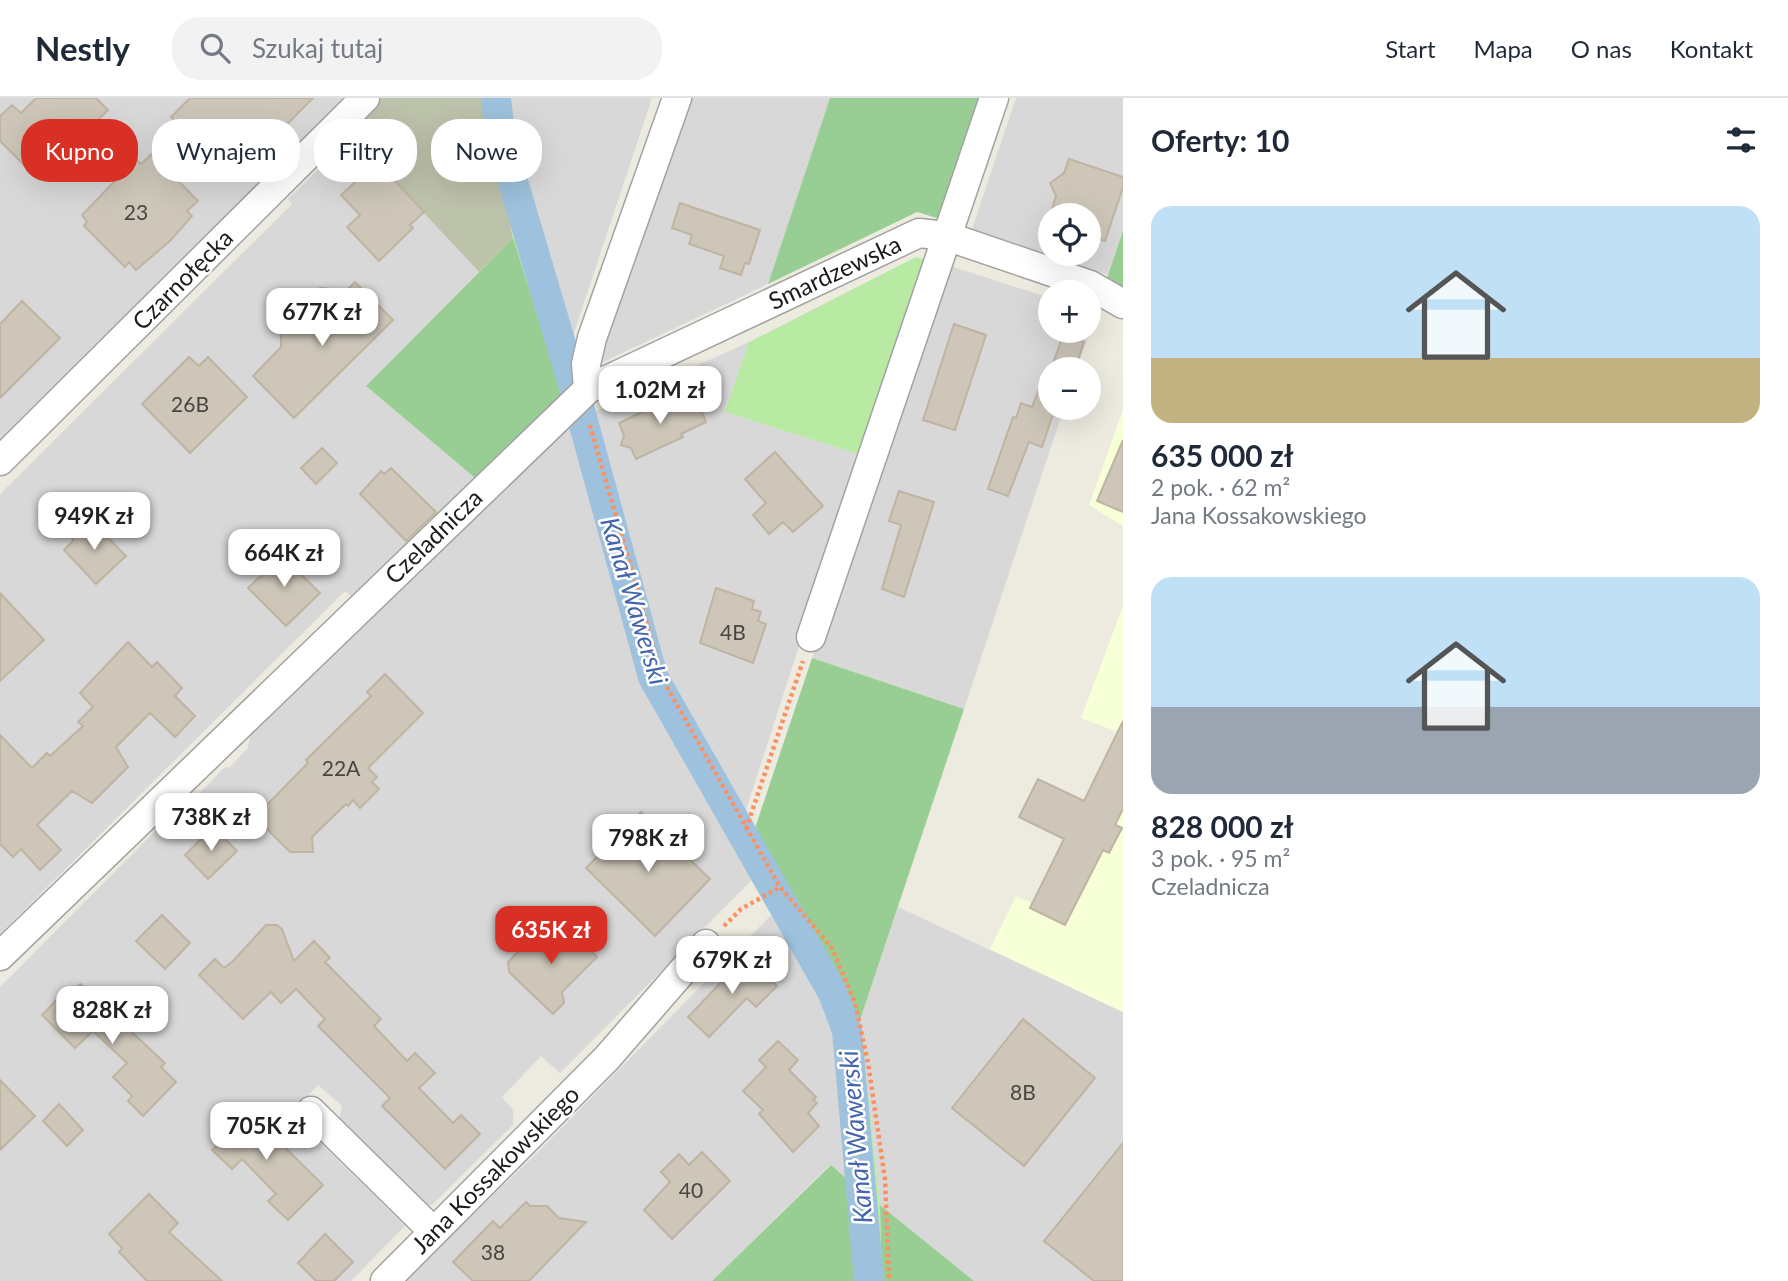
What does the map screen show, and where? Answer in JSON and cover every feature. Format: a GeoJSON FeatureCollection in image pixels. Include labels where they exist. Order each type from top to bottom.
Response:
{"type":"FeatureCollection","features":[{"type":"Feature","properties":{"kind":"street","name":"Czarnołęcka"},"geometry":{"type":"LineString","coordinates":[[0,461],[365,98]]}},
{"type":"Feature","properties":{"kind":"street"},"geometry":{"type":"LineString","coordinates":[[579,398],[592,338],[677,98]]}},
{"type":"Feature","properties":{"kind":"street"},"geometry":{"type":"LineString","coordinates":[[811,637],[994,98]]}},
{"type":"Feature","properties":{"kind":"street","name":"Smardzewska"},"geometry":{"type":"LineString","coordinates":[[579,398],[919,233],[946,236],[1090,285],[1123,304]]}},
{"type":"Feature","properties":{"kind":"street","name":"Czeladnicza"},"geometry":{"type":"LineString","coordinates":[[0,957],[579,398]]}},
{"type":"Feature","properties":{"kind":"street","name":"Jana Kossakowskiego"},"geometry":{"type":"LineString","coordinates":[[385,1281],[607,1058],[706,944]]}},
{"type":"Feature","properties":{"kind":"street"},"geometry":{"type":"LineString","coordinates":[[311,1111],[434,1232]]}},
{"type":"Feature","properties":{"kind":"path"},"geometry":{"type":"LineString","coordinates":[[579,398],[586,410],[663,680],[778,889],[832,948],[855,1003],[868,1063],[885,1179],[889,1281]]}},
{"type":"Feature","properties":{"kind":"path"},"geometry":{"type":"LineString","coordinates":[[746,830],[811,637]]}},
{"type":"Feature","properties":{"kind":"path"},"geometry":{"type":"LineString","coordinates":[[706,944],[741,909],[778,889]]}},
{"type":"Feature","properties":{"kind":"shaded area"},"geometry":{"type":"Polygon","coordinates":[[[0,98],[343,98],[322,119],[314,119],[314,127],[300,141],[300,119],[152,119],[152,182],[259,182],[0,443],[0,98]]]}},
{"type":"Feature","properties":{"kind":"shaded area"},"geometry":{"type":"Polygon","coordinates":[[[381,98],[486,98],[490,119],[431,119],[431,182],[502,182],[513,238],[479,272],[395,182],[417,182],[417,119],[361,119],[381,98]]]}},
{"type":"Feature","properties":{"kind":"shaded area"},"geometry":{"type":"Polygon","coordinates":[[[508,98],[652,98],[569,348],[522,182],[542,182],[542,119],[509,119],[508,98]]]}},
{"type":"Feature","properties":{"kind":"shaded area"},"geometry":{"type":"Polygon","coordinates":[[[687,98],[830,98],[768,284],[599,364],[687,98]]]}},
{"type":"Feature","properties":{"kind":"shaded area"},"geometry":{"type":"Polygon","coordinates":[[[1016,98],[1123,98],[1123,231],[1108,275],[1081,266],[1101,266],[1101,203],[1038,203],[1038,251],[972,229],[1016,98]]]}},
{"type":"Feature","properties":{"kind":"shaded area"},"geometry":{"type":"Polygon","coordinates":[[[314,174],[314,182],[394,182],[479,272],[366,386],[480,482],[358,602],[345,591],[0,934],[0,494],[292,204],[288,199],[314,174]]]}},
{"type":"Feature","properties":{"kind":"shaded area"},"geometry":{"type":"Polygon","coordinates":[[[944,264],[1038,294],[1038,343],[1086,343],[1081,357],[1038,357],[1038,420],[1060,420],[964,709],[812,658],[944,264]]]}},
{"type":"Feature","properties":{"kind":"shaded area"},"geometry":{"type":"Polygon","coordinates":[[[749,342],[725,412],[861,455],[744,816],[668,680],[590,414],[749,342]]]}},
{"type":"Feature","properties":{"kind":"shaded area"},"geometry":{"type":"Polygon","coordinates":[[[1123,410],[1123,526],[1089,505],[1123,410]]]}},
{"type":"Feature","properties":{"kind":"shaded area"},"geometry":{"type":"Polygon","coordinates":[[[569,418],[640,673],[647,681],[649,693],[752,880],[560,1073],[541,1056],[502,1097],[513,1110],[513,1125],[432,1205],[425,1204],[339,1121],[342,1106],[318,1085],[291,1114],[405,1226],[351,1281],[0,1281],[0,987],[192,794],[195,798],[225,767],[229,768],[248,748],[250,736],[569,418]]]}},
{"type":"Feature","properties":{"kind":"shaded area"},"geometry":{"type":"Polygon","coordinates":[[[1123,606],[1123,1012],[990,949],[1016,896],[1032,903],[1067,833],[1047,823],[1043,829],[1019,817],[1038,779],[1062,791],[1060,797],[1081,807],[1118,732],[1081,718],[1123,606]]]}},
{"type":"Feature","properties":{"kind":"shaded area"},"geometry":{"type":"Polygon","coordinates":[[[898,907],[1123,1012],[1123,1281],[974,1281],[880,1205],[860,1020],[898,907]]]}},
{"type":"Feature","properties":{"kind":"shaded area"},"geometry":{"type":"Polygon","coordinates":[[[771,915],[830,1015],[849,1099],[852,1184],[830,1165],[712,1281],[404,1281],[533,1157],[771,915]]]}},
{"type":"Feature","properties":{"kind":"green space"},"geometry":{"type":"Polygon","coordinates":[[[486,98],[508,98],[509,119],[490,119],[486,98]]]}},
{"type":"Feature","properties":{"kind":"green space"},"geometry":{"type":"Polygon","coordinates":[[[830,98],[980,98],[940,219],[917,212],[768,284],[830,98]]]}},
{"type":"Feature","properties":{"kind":"green space"},"geometry":{"type":"Polygon","coordinates":[[[502,182],[522,182],[569,348],[557,378],[513,238],[502,182]]]}},
{"type":"Feature","properties":{"kind":"green space"},"geometry":{"type":"Polygon","coordinates":[[[1123,231],[1123,288],[1106,281],[1123,231]]]}},
{"type":"Feature","properties":{"kind":"green space"},"geometry":{"type":"Polygon","coordinates":[[[513,238],[563,397],[480,482],[366,386],[513,238]]]}},
{"type":"Feature","properties":{"kind":"green space"},"geometry":{"type":"Polygon","coordinates":[[[916,257],[926,260],[861,455],[725,412],[749,342],[916,257]]]}},
{"type":"Feature","properties":{"kind":"green space"},"geometry":{"type":"Polygon","coordinates":[[[590,414],[668,680],[744,816],[734,844],[649,693],[647,681],[640,673],[571,424],[590,414]]]}},
{"type":"Feature","properties":{"kind":"green space"},"geometry":{"type":"Polygon","coordinates":[[[812,658],[964,709],[860,1020],[836,1044],[830,1015],[743,864],[812,658]]]}},
{"type":"Feature","properties":{"kind":"green space"},"geometry":{"type":"Polygon","coordinates":[[[860,1020],[880,1205],[882,1281],[857,1281],[849,1099],[836,1044],[860,1020]]]}},
{"type":"Feature","properties":{"kind":"green space"},"geometry":{"type":"Polygon","coordinates":[[[831,1165],[852,1184],[857,1281],[712,1281],[831,1165]]]}},
{"type":"Feature","properties":{"kind":"green space"},"geometry":{"type":"Polygon","coordinates":[[[880,1205],[974,1281],[882,1281],[880,1205]]]}},
{"type":"Feature","properties":{"kind":"building"},"geometry":{"type":"Polygon","coordinates":[[[36,98],[96,98],[108,110],[99,119],[21,119],[21,162],[0,141],[0,116],[12,105],[21,113],[36,98]]]}},
{"type":"Feature","properties":{"kind":"building"},"geometry":{"type":"Polygon","coordinates":[[[190,98],[313,98],[292,119],[171,117],[190,98]]]}},
{"type":"Feature","properties":{"kind":"building"},"geometry":{"type":"Polygon","coordinates":[[[152,154],[152,182],[179,182],[198,201],[187,211],[192,216],[171,240],[136,270],[129,262],[125,267],[84,226],[87,222],[82,215],[114,182],[138,182],[138,161],[141,164],[152,154]]]}},
{"type":"Feature","properties":{"kind":"building"},"geometry":{"type":"Polygon","coordinates":[[[1069,159],[1123,177],[1123,187],[1105,241],[1101,240],[1101,203],[1054,203],[1056,196],[1050,183],[1064,173],[1069,159]]]}},
{"type":"Feature","properties":{"kind":"building"},"geometry":{"type":"Polygon","coordinates":[[[355,182],[396,182],[424,212],[410,225],[413,228],[379,261],[347,227],[360,215],[341,195],[355,182]]]}},
{"type":"Feature","properties":{"kind":"building"},"geometry":{"type":"Polygon","coordinates":[[[680,203],[760,230],[749,264],[745,263],[741,275],[720,268],[724,256],[689,244],[692,235],[672,228],[680,203]]]}},
{"type":"Feature","properties":{"kind":"building"},"geometry":{"type":"Polygon","coordinates":[[[355,282],[393,320],[294,418],[253,376],[281,347],[281,328],[321,329],[320,288],[347,290],[355,282]]]}},
{"type":"Feature","properties":{"kind":"building"},"geometry":{"type":"Polygon","coordinates":[[[22,301],[60,338],[0,398],[0,324],[22,301]]]}},
{"type":"Feature","properties":{"kind":"building"},"geometry":{"type":"Polygon","coordinates":[[[954,324],[986,335],[955,430],[923,420],[954,324]]]}},
{"type":"Feature","properties":{"kind":"building"},"geometry":{"type":"Polygon","coordinates":[[[1060,343],[1084,343],[1079,357],[1055,357],[1060,343]]]}},
{"type":"Feature","properties":{"kind":"building"},"geometry":{"type":"Polygon","coordinates":[[[189,357],[199,366],[208,357],[247,397],[190,453],[142,404],[189,357]]]}},
{"type":"Feature","properties":{"kind":"building"},"geometry":{"type":"Polygon","coordinates":[[[1038,392],[1038,420],[1051,420],[1042,447],[1029,442],[1008,496],[988,489],[1013,417],[1016,418],[1021,403],[1032,407],[1038,392]]]}},
{"type":"Feature","properties":{"kind":"building"},"geometry":{"type":"Polygon","coordinates":[[[695,397],[706,422],[681,434],[683,437],[636,459],[631,448],[621,445],[624,435],[619,423],[665,401],[669,409],[695,397]]]}},
{"type":"Feature","properties":{"kind":"building"},"geometry":{"type":"Polygon","coordinates":[[[1123,440],[1123,512],[1097,501],[1123,440]]]}},
{"type":"Feature","properties":{"kind":"building"},"geometry":{"type":"Polygon","coordinates":[[[322,448],[337,463],[316,484],[301,468],[322,448]]]}},
{"type":"Feature","properties":{"kind":"building"},"geometry":{"type":"Polygon","coordinates":[[[775,452],[823,506],[793,532],[783,522],[769,534],[753,515],[766,503],[745,479],[775,452]]]}},
{"type":"Feature","properties":{"kind":"building"},"geometry":{"type":"Polygon","coordinates":[[[391,468],[436,512],[406,541],[360,494],[381,471],[384,474],[391,468]]]}},
{"type":"Feature","properties":{"kind":"building"},"geometry":{"type":"Polygon","coordinates":[[[899,491],[934,502],[904,597],[882,589],[901,525],[889,521],[899,491]]]}},
{"type":"Feature","properties":{"kind":"building"},"geometry":{"type":"Polygon","coordinates":[[[93,522],[126,556],[96,584],[64,550],[73,541],[68,526],[84,530],[93,522]]]}},
{"type":"Feature","properties":{"kind":"building"},"geometry":{"type":"Polygon","coordinates":[[[274,548],[320,593],[286,626],[248,588],[267,570],[274,548]]]}},
{"type":"Feature","properties":{"kind":"building"},"geometry":{"type":"Polygon","coordinates":[[[716,588],[754,601],[752,609],[761,612],[758,621],[766,624],[753,663],[700,643],[716,588]]]}},
{"type":"Feature","properties":{"kind":"building"},"geometry":{"type":"Polygon","coordinates":[[[0,593],[44,640],[0,681],[0,593]]]}},
{"type":"Feature","properties":{"kind":"building"},"geometry":{"type":"Polygon","coordinates":[[[128,642],[152,667],[157,662],[182,688],[175,696],[195,716],[175,737],[150,713],[116,747],[128,767],[92,803],[72,791],[37,825],[61,850],[40,870],[21,849],[13,857],[0,844],[0,735],[32,768],[47,753],[50,756],[83,726],[78,722],[93,707],[80,693],[128,642]]]}},
{"type":"Feature","properties":{"kind":"building"},"geometry":{"type":"Polygon","coordinates":[[[385,674],[423,713],[368,768],[377,777],[372,782],[379,789],[360,808],[353,800],[348,806],[346,804],[312,837],[313,852],[290,852],[255,817],[308,763],[306,760],[371,696],[367,692],[385,674]]]}},
{"type":"Feature","properties":{"kind":"building"},"geometry":{"type":"Polygon","coordinates":[[[1123,721],[1123,809],[1115,825],[1122,828],[1109,853],[1103,850],[1065,925],[1030,908],[1064,839],[1019,817],[1038,779],[1084,801],[1123,721]]]}},
{"type":"Feature","properties":{"kind":"building"},"geometry":{"type":"Polygon","coordinates":[[[641,812],[710,879],[655,936],[586,868],[641,812]]]}},
{"type":"Feature","properties":{"kind":"building"},"geometry":{"type":"Polygon","coordinates":[[[213,827],[237,851],[208,879],[185,855],[213,827]]]}},
{"type":"Feature","properties":{"kind":"building"},"geometry":{"type":"Polygon","coordinates":[[[162,915],[190,943],[165,969],[136,941],[162,915]]]}},
{"type":"Feature","properties":{"kind":"building"},"geometry":{"type":"Polygon","coordinates":[[[562,922],[597,957],[562,992],[564,1003],[553,1014],[509,972],[508,962],[525,945],[535,945],[542,939],[543,941],[562,922]]]}},
{"type":"Feature","properties":{"kind":"building"},"geometry":{"type":"Polygon","coordinates":[[[266,925],[277,925],[282,929],[294,961],[314,941],[330,958],[325,962],[381,1019],[374,1026],[407,1061],[415,1053],[435,1073],[419,1088],[453,1123],[461,1115],[480,1134],[445,1169],[382,1106],[390,1098],[318,1026],[325,1019],[296,989],[281,1003],[271,992],[243,1019],[199,975],[215,959],[224,968],[266,925]]]}},
{"type":"Feature","properties":{"kind":"building"},"geometry":{"type":"Polygon","coordinates":[[[746,956],[777,986],[756,1007],[747,998],[709,1037],[688,1017],[746,956]]]}},
{"type":"Feature","properties":{"kind":"building"},"geometry":{"type":"Polygon","coordinates":[[[80,984],[165,1063],[161,1067],[176,1082],[143,1116],[128,1101],[132,1096],[113,1077],[127,1063],[93,1031],[75,1048],[42,1015],[61,995],[64,999],[80,984]]]}},
{"type":"Feature","properties":{"kind":"building"},"geometry":{"type":"Polygon","coordinates":[[[1023,1019],[1095,1078],[1024,1166],[952,1108],[1023,1019]]]}},
{"type":"Feature","properties":{"kind":"building"},"geometry":{"type":"Polygon","coordinates":[[[778,1041],[798,1060],[789,1070],[816,1097],[813,1100],[817,1103],[808,1113],[819,1126],[793,1152],[759,1114],[763,1110],[743,1091],[766,1067],[759,1060],[778,1041]]]}},
{"type":"Feature","properties":{"kind":"building"},"geometry":{"type":"Polygon","coordinates":[[[0,1080],[35,1116],[0,1150],[0,1080]]]}},
{"type":"Feature","properties":{"kind":"building"},"geometry":{"type":"Polygon","coordinates":[[[59,1104],[83,1130],[67,1146],[43,1121],[59,1104]]]}},
{"type":"Feature","properties":{"kind":"building"},"geometry":{"type":"Polygon","coordinates":[[[238,1107],[256,1125],[259,1122],[323,1185],[288,1220],[268,1201],[276,1194],[242,1159],[232,1169],[212,1150],[220,1143],[212,1135],[238,1107]]]}},
{"type":"Feature","properties":{"kind":"building"},"geometry":{"type":"Polygon","coordinates":[[[1123,1143],[1123,1281],[1094,1281],[1044,1241],[1123,1143]]]}},
{"type":"Feature","properties":{"kind":"building"},"geometry":{"type":"Polygon","coordinates":[[[702,1152],[730,1181],[672,1239],[644,1210],[670,1182],[661,1172],[679,1154],[689,1165],[702,1152]]]}},
{"type":"Feature","properties":{"kind":"building"},"geometry":{"type":"Polygon","coordinates":[[[149,1194],[178,1223],[169,1232],[222,1281],[147,1281],[119,1252],[122,1248],[109,1234],[149,1194]]]}},
{"type":"Feature","properties":{"kind":"building"},"geometry":{"type":"Polygon","coordinates":[[[526,1202],[530,1206],[547,1206],[559,1218],[586,1222],[529,1281],[473,1281],[453,1262],[493,1221],[500,1228],[526,1202]]]}},
{"type":"Feature","properties":{"kind":"building"},"geometry":{"type":"Polygon","coordinates":[[[325,1234],[353,1262],[334,1281],[316,1281],[298,1263],[325,1234]]]}},
{"type":"Feature","properties":{"kind":"waterway","name":"Kanał Wawerski"},"geometry":{"type":"LineString","coordinates":[[496,98],[501,141],[572,381],[653,677],[833,993],[847,1031],[869,1281]]}}]}
